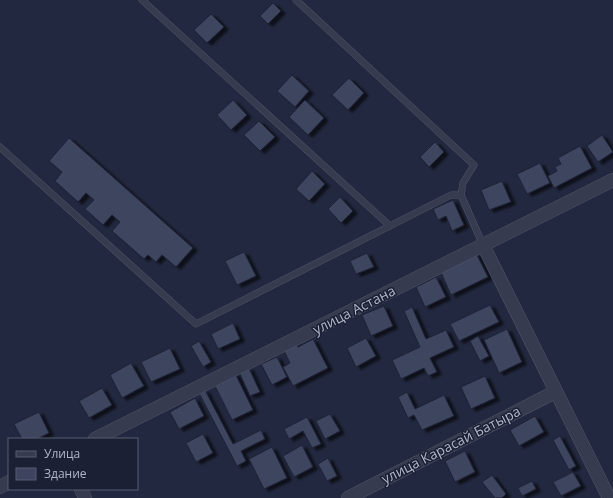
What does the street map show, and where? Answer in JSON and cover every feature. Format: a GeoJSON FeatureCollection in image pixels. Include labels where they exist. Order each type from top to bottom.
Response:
{"type":"FeatureCollection","features":[{"type":"Feature","properties":{"kind":"street","name":"улица Астана"},"geometry":{"type":"LineString","coordinates":[[98,438],[613,180]]}},
{"type":"Feature","properties":{"kind":"street"},"geometry":{"type":"LineString","coordinates":[[483,245],[609,498]]}},
{"type":"Feature","properties":{"kind":"street","name":"улица Карасай Батыра"},"geometry":{"type":"LineString","coordinates":[[348,498],[555,392]]}},
{"type":"Feature","properties":{"kind":"lane"},"geometry":{"type":"LineString","coordinates":[[142,0],[390,226]]}},
{"type":"Feature","properties":{"kind":"lane"},"geometry":{"type":"LineString","coordinates":[[296,0],[474,165],[463,183],[461,195],[483,245]]}},
{"type":"Feature","properties":{"kind":"lane"},"geometry":{"type":"LineString","coordinates":[[0,147],[196,324],[451,195],[461,195]]}},
{"type":"Feature","properties":{"kind":"building"},"geometry":{"type":"Polygon","coordinates":[[[273,3],[281,11],[268,24],[260,16],[273,3]]]}},
{"type":"Feature","properties":{"kind":"building"},"geometry":{"type":"Polygon","coordinates":[[[211,14],[224,27],[207,43],[194,30],[211,14]]]}},
{"type":"Feature","properties":{"kind":"building"},"geometry":{"type":"Polygon","coordinates":[[[292,75],[309,91],[295,107],[277,91],[292,75]]]}},
{"type":"Feature","properties":{"kind":"building"},"geometry":{"type":"Polygon","coordinates":[[[349,78],[364,93],[348,110],[332,95],[349,78]]]}},
{"type":"Feature","properties":{"kind":"building"},"geometry":{"type":"Polygon","coordinates":[[[233,100],[247,115],[231,130],[217,115],[233,100]]]}},
{"type":"Feature","properties":{"kind":"building"},"geometry":{"type":"Polygon","coordinates":[[[305,100],[324,118],[308,135],[289,117],[305,100]]]}},
{"type":"Feature","properties":{"kind":"building"},"geometry":{"type":"Polygon","coordinates":[[[259,121],[275,137],[260,151],[244,135],[259,121]]]}},
{"type":"Feature","properties":{"kind":"building"},"geometry":{"type":"Polygon","coordinates":[[[602,135],[613,152],[598,162],[587,146],[602,135]]]}},
{"type":"Feature","properties":{"kind":"building"},"geometry":{"type":"Polygon","coordinates":[[[69,138],[193,248],[176,267],[162,255],[156,262],[148,255],[144,259],[112,231],[120,222],[112,215],[103,225],[85,209],[94,200],[86,193],[78,202],[55,181],[62,172],[49,161],[69,138]]]}},
{"type":"Feature","properties":{"kind":"building"},"geometry":{"type":"Polygon","coordinates":[[[435,142],[444,152],[429,167],[420,157],[435,142]]]}},
{"type":"Feature","properties":{"kind":"building"},"geometry":{"type":"Polygon","coordinates":[[[580,146],[592,168],[554,188],[548,176],[557,171],[555,167],[561,164],[558,158],[580,146]]]}},
{"type":"Feature","properties":{"kind":"building"},"geometry":{"type":"Polygon","coordinates":[[[540,163],[550,183],[527,194],[517,174],[540,163]]]}},
{"type":"Feature","properties":{"kind":"building"},"geometry":{"type":"Polygon","coordinates":[[[312,171],[325,184],[309,201],[296,189],[312,171]]]}},
{"type":"Feature","properties":{"kind":"building"},"geometry":{"type":"Polygon","coordinates":[[[502,181],[511,202],[489,210],[481,190],[502,181]]]}},
{"type":"Feature","properties":{"kind":"building"},"geometry":{"type":"Polygon","coordinates":[[[340,197],[353,211],[341,223],[328,209],[340,197]]]}},
{"type":"Feature","properties":{"kind":"building"},"geometry":{"type":"Polygon","coordinates":[[[453,200],[464,225],[452,231],[446,216],[438,220],[433,209],[453,200]]]}},
{"type":"Feature","properties":{"kind":"building"},"geometry":{"type":"Polygon","coordinates":[[[244,252],[256,276],[237,285],[225,261],[244,252]]]}},
{"type":"Feature","properties":{"kind":"building"},"geometry":{"type":"Polygon","coordinates":[[[367,253],[374,267],[356,274],[350,261],[367,253]]]}},
{"type":"Feature","properties":{"kind":"building"},"geometry":{"type":"Polygon","coordinates":[[[476,253],[488,277],[451,295],[440,270],[476,253]]]}},
{"type":"Feature","properties":{"kind":"building"},"geometry":{"type":"Polygon","coordinates":[[[436,277],[446,297],[425,307],[416,287],[436,277]]]}},
{"type":"Feature","properties":{"kind":"building"},"geometry":{"type":"Polygon","coordinates":[[[490,305],[499,322],[459,341],[450,324],[490,305]]]}},
{"type":"Feature","properties":{"kind":"building"},"geometry":{"type":"Polygon","coordinates":[[[384,306],[393,326],[371,336],[362,315],[384,306]]]}},
{"type":"Feature","properties":{"kind":"building"},"geometry":{"type":"Polygon","coordinates":[[[412,307],[426,339],[446,330],[454,347],[430,358],[437,372],[428,376],[424,368],[401,379],[392,360],[420,347],[404,311],[412,307]]]}},
{"type":"Feature","properties":{"kind":"building"},"geometry":{"type":"Polygon","coordinates":[[[233,323],[240,339],[218,349],[211,334],[233,323]]]}},
{"type":"Feature","properties":{"kind":"building"},"geometry":{"type":"Polygon","coordinates":[[[507,329],[522,362],[499,373],[484,340],[507,329]]]}},
{"type":"Feature","properties":{"kind":"building"},"geometry":{"type":"Polygon","coordinates":[[[478,336],[489,356],[480,361],[470,341],[478,336]]]}},
{"type":"Feature","properties":{"kind":"building"},"geometry":{"type":"Polygon","coordinates":[[[366,338],[376,356],[356,367],[347,348],[366,338]]]}},
{"type":"Feature","properties":{"kind":"building"},"geometry":{"type":"Polygon","coordinates":[[[313,339],[328,368],[293,386],[283,367],[290,363],[283,349],[296,343],[298,347],[313,339]]]}},
{"type":"Feature","properties":{"kind":"building"},"geometry":{"type":"Polygon","coordinates":[[[199,341],[211,362],[203,367],[191,346],[199,341]]]}},
{"type":"Feature","properties":{"kind":"building"},"geometry":{"type":"Polygon","coordinates":[[[170,348],[180,369],[151,382],[141,362],[170,348]]]}},
{"type":"Feature","properties":{"kind":"building"},"geometry":{"type":"Polygon","coordinates":[[[277,357],[287,377],[272,385],[261,364],[277,357]]]}},
{"type":"Feature","properties":{"kind":"building"},"geometry":{"type":"Polygon","coordinates":[[[131,363],[144,386],[122,398],[110,375],[131,363]]]}},
{"type":"Feature","properties":{"kind":"building"},"geometry":{"type":"Polygon","coordinates":[[[249,368],[260,392],[250,396],[239,372],[249,368]]]}},
{"type":"Feature","properties":{"kind":"building"},"geometry":{"type":"Polygon","coordinates":[[[235,373],[253,410],[232,420],[214,384],[235,373]]]}},
{"type":"Feature","properties":{"kind":"building"},"geometry":{"type":"Polygon","coordinates":[[[485,376],[495,398],[471,409],[461,387],[485,376]]]}},
{"type":"Feature","properties":{"kind":"building"},"geometry":{"type":"Polygon","coordinates":[[[102,388],[112,405],[89,418],[79,401],[102,388]]]}},
{"type":"Feature","properties":{"kind":"building"},"geometry":{"type":"Polygon","coordinates":[[[205,390],[233,444],[261,430],[265,439],[241,451],[246,461],[237,466],[199,393],[205,390]]]}},
{"type":"Feature","properties":{"kind":"building"},"geometry":{"type":"Polygon","coordinates":[[[407,392],[415,409],[444,395],[454,416],[422,430],[414,415],[408,418],[398,397],[407,392]]]}},
{"type":"Feature","properties":{"kind":"building"},"geometry":{"type":"Polygon","coordinates":[[[195,398],[204,416],[179,429],[170,412],[195,398]]]}},
{"type":"Feature","properties":{"kind":"building"},"geometry":{"type":"Polygon","coordinates":[[[39,412],[49,433],[39,438],[21,438],[14,424],[39,412]]]}},
{"type":"Feature","properties":{"kind":"building"},"geometry":{"type":"Polygon","coordinates":[[[330,414],[340,431],[325,439],[316,421],[330,414]]]}},
{"type":"Feature","properties":{"kind":"building"},"geometry":{"type":"Polygon","coordinates":[[[535,416],[544,432],[519,446],[510,430],[535,416]]]}},
{"type":"Feature","properties":{"kind":"building"},"geometry":{"type":"Polygon","coordinates":[[[307,417],[321,444],[312,448],[303,431],[289,439],[284,429],[307,417]]]}},
{"type":"Feature","properties":{"kind":"building"},"geometry":{"type":"Polygon","coordinates":[[[203,434],[213,453],[196,462],[186,443],[203,434]]]}},
{"type":"Feature","properties":{"kind":"building"},"geometry":{"type":"Polygon","coordinates":[[[560,436],[576,466],[569,470],[553,440],[560,436]]]}},
{"type":"Feature","properties":{"kind":"building"},"geometry":{"type":"Polygon","coordinates":[[[302,445],[313,467],[294,477],[283,456],[302,445]]]}},
{"type":"Feature","properties":{"kind":"building"},"geometry":{"type":"Polygon","coordinates":[[[272,447],[287,478],[264,489],[249,459],[272,447]]]}},
{"type":"Feature","properties":{"kind":"building"},"geometry":{"type":"Polygon","coordinates":[[[465,451],[475,472],[455,482],[445,461],[465,451]]]}},
{"type":"Feature","properties":{"kind":"building"},"geometry":{"type":"Polygon","coordinates":[[[328,458],[337,476],[327,481],[318,464],[328,458]]]}},
{"type":"Feature","properties":{"kind":"building"},"geometry":{"type":"Polygon","coordinates":[[[573,472],[581,486],[561,496],[553,482],[573,472]]]}},
{"type":"Feature","properties":{"kind":"building"},"geometry":{"type":"Polygon","coordinates":[[[492,475],[506,494],[502,498],[495,498],[482,482],[492,475]]]}},
{"type":"Feature","properties":{"kind":"building"},"geometry":{"type":"Polygon","coordinates":[[[532,481],[536,489],[522,496],[518,488],[532,481]]]}}]}
